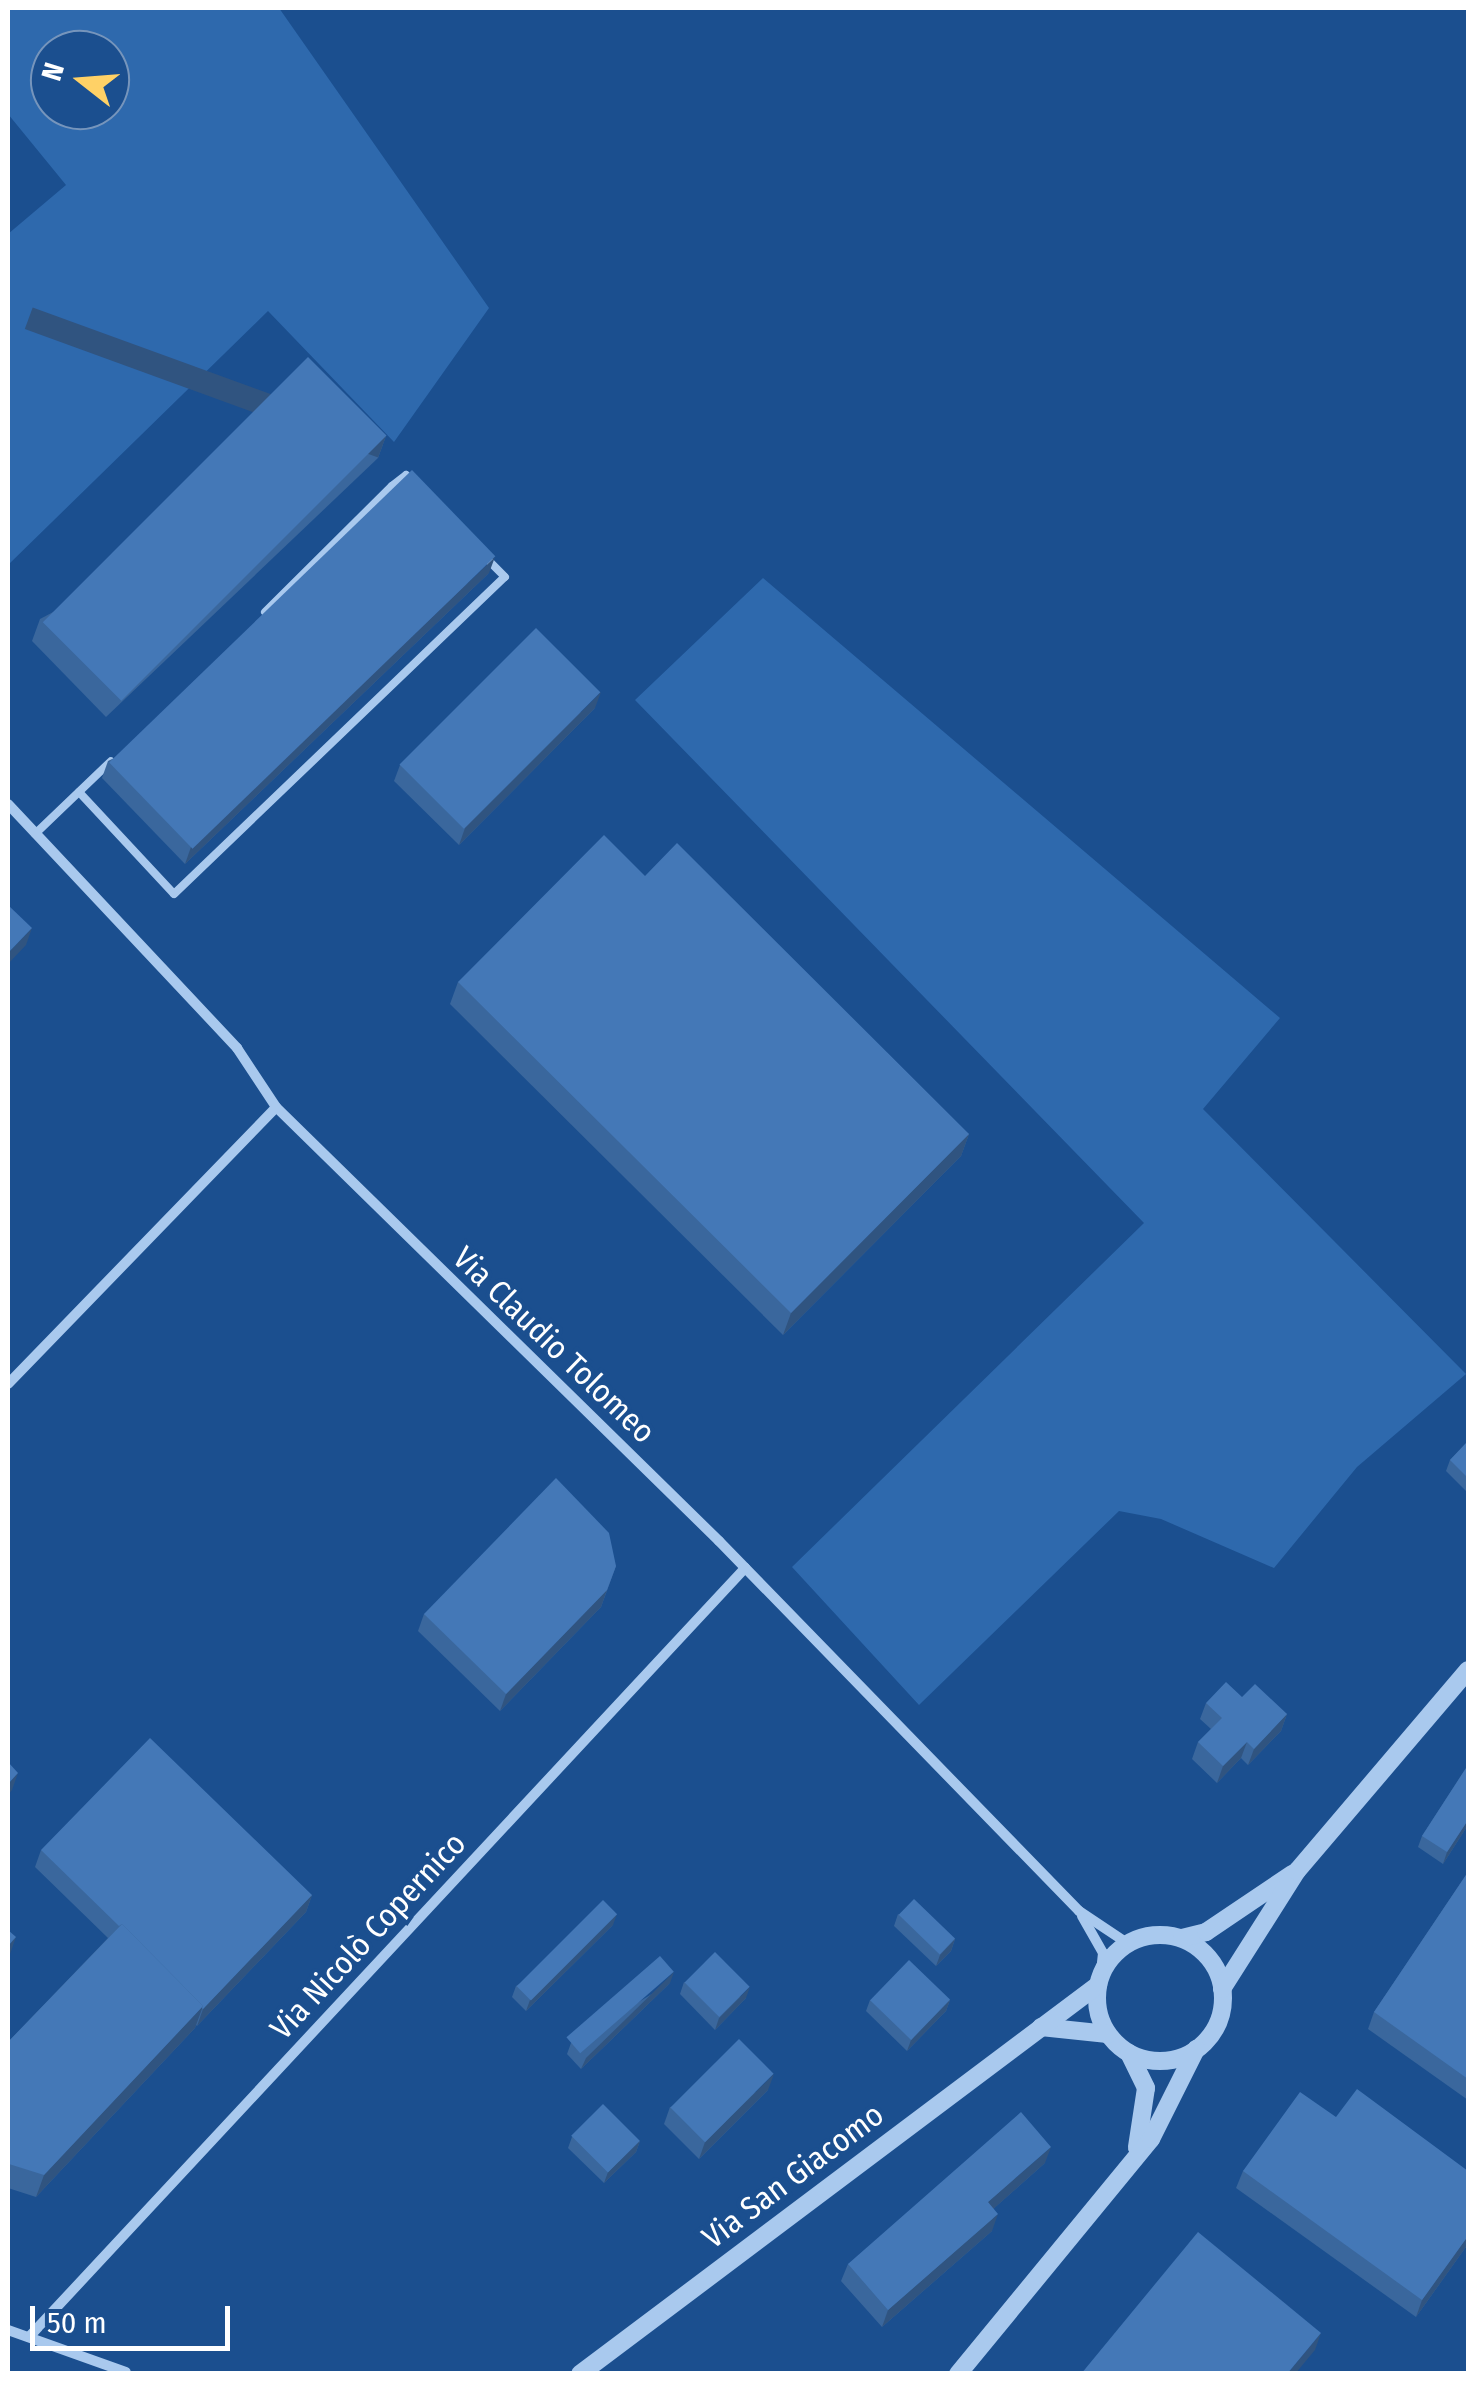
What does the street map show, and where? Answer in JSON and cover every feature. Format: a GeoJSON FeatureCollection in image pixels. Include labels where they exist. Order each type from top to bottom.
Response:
{"type":"FeatureCollection","features":[{"type":"Feature","properties":{"kind":"street","name":"Via Claudio Tolomeo"},"geometry":{"type":"LineString","coordinates":[[8,804],[237,1048],[276,1107],[744,1568],[1080,1910],[1127,1944]]}},
{"type":"Feature","properties":{"kind":"street"},"geometry":{"type":"LineString","coordinates":[[8,1384],[276,1107]]}},
{"type":"Feature","properties":{"kind":"street","name":"Via Nicolò Copernico"},"geometry":{"type":"LineString","coordinates":[[29,2338],[744,1568]]}},
{"type":"Feature","properties":{"kind":"street"},"geometry":{"type":"LineString","coordinates":[[1222,1989],[1296,1871],[1468,1670]]}},
{"type":"Feature","properties":{"kind":"street"},"geometry":{"type":"LineString","coordinates":[[1108,2034],[1100,1979],[1127,1944],[1154,1935],[1182,1938],[1206,1932],[1296,1871]]}},
{"type":"Feature","properties":{"kind":"street","name":"Via Claudio Tolomeo"},"geometry":{"type":"LineString","coordinates":[[1080,1910],[1103,1953],[1100,1979]]}},
{"type":"Feature","properties":{"kind":"street"},"geometry":{"type":"LineString","coordinates":[[958,2374],[1151,2139],[1196,2049],[1220,2017],[1222,1989],[1209,1958],[1182,1938]]}},
{"type":"Feature","properties":{"kind":"street","name":"Via San Giacomo"},"geometry":{"type":"LineString","coordinates":[[580,2374],[1100,1979]]}},
{"type":"Feature","properties":{"kind":"street"},"geometry":{"type":"LineString","coordinates":[[1041,2027],[1108,2034],[1130,2053],[1146,2088],[1143,2129],[1130,2166]]}},
{"type":"Feature","properties":{"kind":"street"},"geometry":{"type":"LineString","coordinates":[[1130,2053],[1164,2061],[1196,2049]]}},
{"type":"Feature","properties":{"kind":"street"},"geometry":{"type":"LineString","coordinates":[[8,2330],[126,2372]]}},
{"type":"Feature","properties":{"kind":"lane"},"geometry":{"type":"LineString","coordinates":[[257,619],[392,486],[406,476],[418,488]]}},
{"type":"Feature","properties":{"kind":"lane"},"geometry":{"type":"LineString","coordinates":[[79,792],[174,894],[505,577],[480,552]]}},
{"type":"Feature","properties":{"kind":"lane"},"geometry":{"type":"LineString","coordinates":[[35,834],[119,753]]}},
{"type":"Feature","properties":{"kind":"shaded area"},"geometry":{"type":"Polygon","coordinates":[[[8,8],[279,8],[489,308],[394,442],[268,311],[8,565],[8,234],[66,185],[8,114],[8,8]]]}},
{"type":"Feature","properties":{"kind":"shaded area"},"geometry":{"type":"Polygon","coordinates":[[[763,578],[1280,1018],[1203,1109],[1466,1374],[1357,1467],[1274,1568],[1161,1519],[1119,1511],[919,1705],[792,1567],[1144,1223],[635,700],[763,578]]]}},
{"type":"Feature","properties":{"kind":"building"},"geometry":{"type":"Polygon","coordinates":[[[308,357],[386,435],[121,701],[43,622],[308,357]]]}},
{"type":"Feature","properties":{"kind":"building"},"geometry":{"type":"Polygon","coordinates":[[[412,470],[495,556],[193,849],[109,762],[412,470]]]}},
{"type":"Feature","properties":{"kind":"building"},"geometry":{"type":"Polygon","coordinates":[[[536,628],[600,692],[464,829],[400,764],[536,628]]]}},
{"type":"Feature","properties":{"kind":"building"},"geometry":{"type":"Polygon","coordinates":[[[604,835],[645,876],[677,843],[969,1134],[791,1313],[458,982],[604,835]]]}},
{"type":"Feature","properties":{"kind":"building"},"geometry":{"type":"Polygon","coordinates":[[[8,905],[32,928],[8,953],[8,905]]]}},
{"type":"Feature","properties":{"kind":"building"},"geometry":{"type":"Polygon","coordinates":[[[1468,1441],[1468,1478],[1450,1460],[1468,1441]]]}},
{"type":"Feature","properties":{"kind":"building"},"geometry":{"type":"Polygon","coordinates":[[[556,1478],[609,1533],[616,1566],[607,1590],[506,1694],[424,1614],[556,1478]]]}},
{"type":"Feature","properties":{"kind":"building"},"geometry":{"type":"Polygon","coordinates":[[[1226,1682],[1242,1697],[1255,1684],[1287,1714],[1254,1749],[1247,1742],[1223,1766],[1198,1742],[1222,1718],[1206,1703],[1226,1682]]]}},
{"type":"Feature","properties":{"kind":"building"},"geometry":{"type":"Polygon","coordinates":[[[150,1738],[312,1895],[203,2009],[122,1924],[119,1926],[41,1850],[150,1738]]]}},
{"type":"Feature","properties":{"kind":"building"},"geometry":{"type":"Polygon","coordinates":[[[8,1762],[18,1773],[8,1784],[8,1762]]]}},
{"type":"Feature","properties":{"kind":"building"},"geometry":{"type":"Polygon","coordinates":[[[1468,1765],[1468,1820],[1447,1852],[1422,1836],[1468,1765]]]}},
{"type":"Feature","properties":{"kind":"building"},"geometry":{"type":"Polygon","coordinates":[[[1468,1872],[1468,2079],[1374,2012],[1468,1872]]]}},
{"type":"Feature","properties":{"kind":"building"},"geometry":{"type":"Polygon","coordinates":[[[914,1899],[955,1939],[940,1954],[899,1915],[914,1899]]]}},
{"type":"Feature","properties":{"kind":"building"},"geometry":{"type":"Polygon","coordinates":[[[603,1900],[617,1914],[531,2000],[517,1986],[603,1900]]]}},
{"type":"Feature","properties":{"kind":"building"},"geometry":{"type":"Polygon","coordinates":[[[122,1924],[203,2006],[44,2175],[9,2164],[8,2167],[8,2042],[122,1924]]]}},
{"type":"Feature","properties":{"kind":"building"},"geometry":{"type":"Polygon","coordinates":[[[8,1930],[16,1937],[8,1946],[8,1930]]]}},
{"type":"Feature","properties":{"kind":"building"},"geometry":{"type":"Polygon","coordinates":[[[715,1952],[750,1987],[719,2017],[685,1982],[715,1952]]]}},
{"type":"Feature","properties":{"kind":"building"},"geometry":{"type":"Polygon","coordinates":[[[660,1956],[674,1972],[580,2053],[566,2037],[660,1956]]]}},
{"type":"Feature","properties":{"kind":"building"},"geometry":{"type":"Polygon","coordinates":[[[909,1960],[950,2000],[911,2040],[870,2000],[909,1960]]]}},
{"type":"Feature","properties":{"kind":"building"},"geometry":{"type":"Polygon","coordinates":[[[739,2039],[774,2074],[705,2142],[670,2108],[739,2039]]]}},
{"type":"Feature","properties":{"kind":"building"},"geometry":{"type":"Polygon","coordinates":[[[1357,2089],[1468,2171],[1468,2236],[1422,2300],[1243,2171],[1300,2092],[1336,2117],[1357,2089]]]}},
{"type":"Feature","properties":{"kind":"building"},"geometry":{"type":"Polygon","coordinates":[[[603,2104],[640,2141],[608,2173],[571,2136],[603,2104]]]}},
{"type":"Feature","properties":{"kind":"building"},"geometry":{"type":"Polygon","coordinates":[[[1021,2112],[1051,2147],[988,2202],[998,2214],[888,2310],[848,2264],[1021,2112]]]}},
{"type":"Feature","properties":{"kind":"building"},"geometry":{"type":"Polygon","coordinates":[[[1198,2232],[1321,2333],[1287,2374],[1081,2374],[1198,2232]]]}}]}
